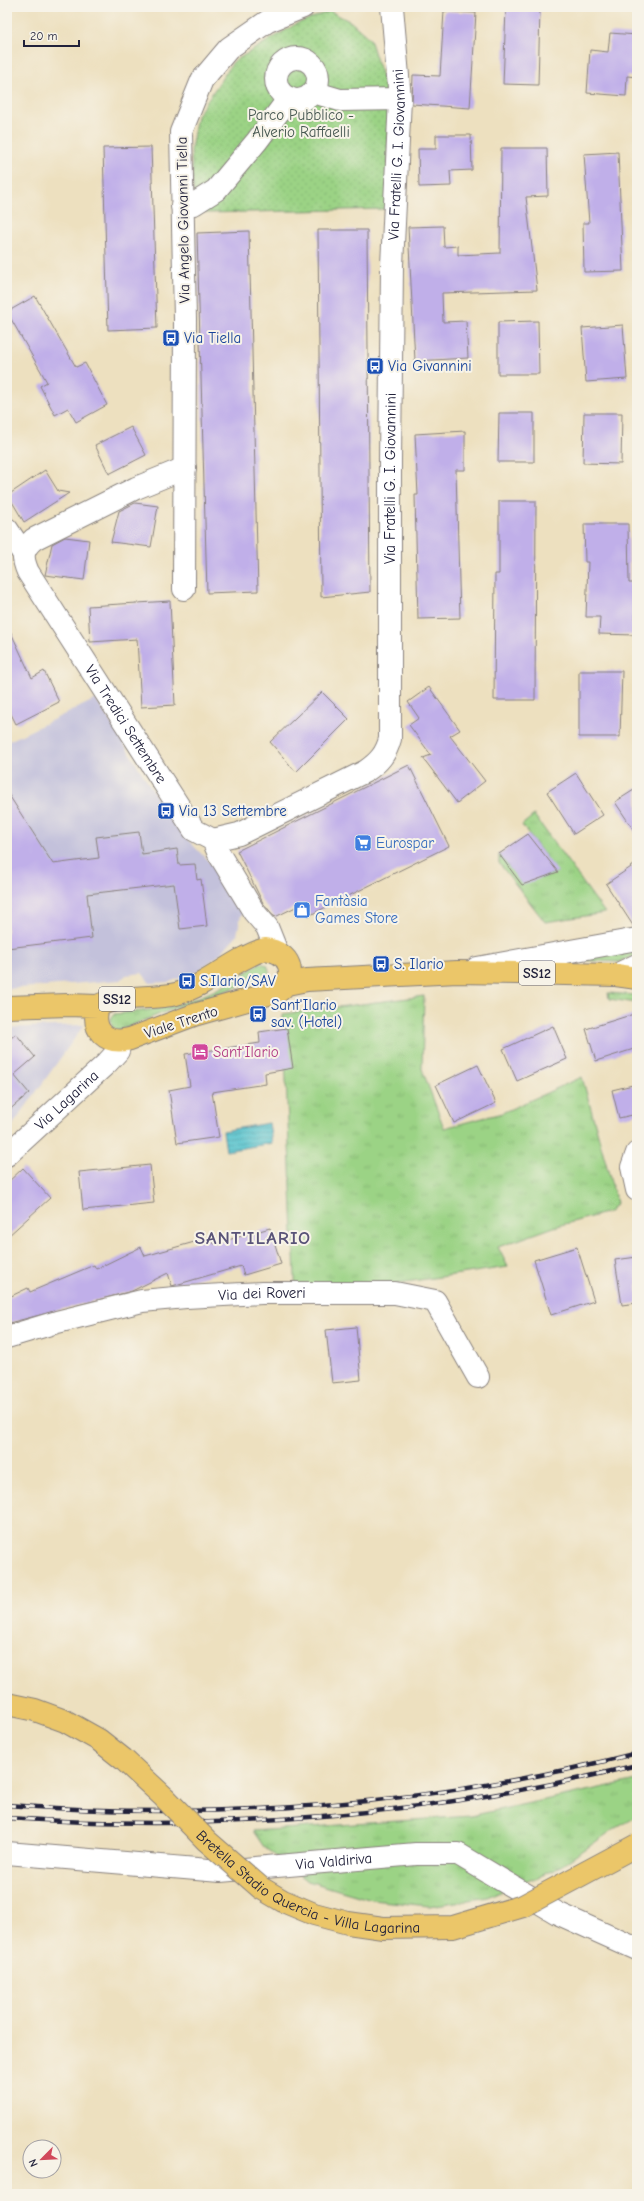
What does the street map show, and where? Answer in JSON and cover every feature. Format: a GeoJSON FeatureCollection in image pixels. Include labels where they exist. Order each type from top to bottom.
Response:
{"type":"FeatureCollection","features":[{"type":"Feature","properties":{"kind":"main road","name":"Viale Trento"},"geometry":{"type":"LineString","coordinates":[[7,1007],[68,1005],[98,1006],[109,1000],[174,994],[190,989],[207,981],[249,955],[265,949],[277,952]]}},
{"type":"Feature","properties":{"kind":"main road"},"geometry":{"type":"LineString","coordinates":[[277,952],[287,961],[291,970],[288,984]]}},
{"type":"Feature","properties":{"kind":"main road","name":"Viale Trento"},"geometry":{"type":"LineString","coordinates":[[120,1042],[194,1015],[272,994],[288,984],[307,980],[457,972]]}},
{"type":"Feature","properties":{"kind":"main road","name":"SS12"},"geometry":{"type":"LineString","coordinates":[[457,972],[627,976]]}},
{"type":"Feature","properties":{"kind":"main road","name":"SS12"},"geometry":{"type":"LineString","coordinates":[[98,1006],[96,1015],[102,1035],[110,1040],[120,1042]]}},
{"type":"Feature","properties":{"kind":"main road","name":"Bretella Stadio Quercia - Villa Lagarina"},"geometry":{"type":"LineString","coordinates":[[7,1704],[35,1710],[65,1721],[99,1740],[123,1759],[164,1797],[207,1842],[261,1888],[283,1901],[314,1914],[348,1923],[383,1928],[453,1927],[523,1906],[637,1845]]}},
{"type":"Feature","properties":{"kind":"street","name":"Via Angelo Giovanni Tiella"},"geometry":{"type":"LineString","coordinates":[[184,589],[185,319],[181,132],[202,80],[229,48],[268,22],[303,7]]}},
{"type":"Feature","properties":{"kind":"street","name":"Via Fratelli G. I. Giovannini"},"geometry":{"type":"LineString","coordinates":[[213,840],[239,834],[366,771],[380,761],[387,750],[390,738],[392,265],[400,99],[392,7]]}},
{"type":"Feature","properties":{"kind":"street"},"geometry":{"type":"LineString","coordinates":[[292,59],[306,60],[316,70],[318,79],[313,92],[306,98],[299,100],[288,98],[282,92],[277,80],[281,66],[292,59]]}},
{"type":"Feature","properties":{"kind":"street"},"geometry":{"type":"LineString","coordinates":[[313,92],[340,100],[400,99]]}},
{"type":"Feature","properties":{"kind":"street"},"geometry":{"type":"LineString","coordinates":[[182,206],[194,204],[216,190],[258,141],[288,98]]}},
{"type":"Feature","properties":{"kind":"street"},"geometry":{"type":"LineString","coordinates":[[25,562],[34,539],[136,488],[185,468]]}},
{"type":"Feature","properties":{"kind":"street","name":"Via Tredici Settembre"},"geometry":{"type":"LineString","coordinates":[[7,529],[25,562],[194,830],[213,840]]}},
{"type":"Feature","properties":{"kind":"street"},"geometry":{"type":"LineString","coordinates":[[213,840],[222,860],[254,912],[267,927],[277,952]]}},
{"type":"Feature","properties":{"kind":"street"},"geometry":{"type":"LineString","coordinates":[[249,955],[255,935],[254,912]]}},
{"type":"Feature","properties":{"kind":"street","name":"Viale Trento"},"geometry":{"type":"LineString","coordinates":[[457,972],[637,939]]}},
{"type":"Feature","properties":{"kind":"street"},"geometry":{"type":"LineString","coordinates":[[627,976],[637,965]]}},
{"type":"Feature","properties":{"kind":"street","name":"Via Lagarina"},"geometry":{"type":"LineString","coordinates":[[7,1155],[107,1064],[118,1051],[120,1042]]}},
{"type":"Feature","properties":{"kind":"street"},"geometry":{"type":"LineString","coordinates":[[637,1153],[632,1167],[637,1190]]}},
{"type":"Feature","properties":{"kind":"street","name":"Via dei Roveri"},"geometry":{"type":"LineString","coordinates":[[7,1337],[56,1322],[142,1301],[262,1293],[395,1293],[435,1301],[478,1377]]}},
{"type":"Feature","properties":{"kind":"street","name":"Via Valdiriva"},"geometry":{"type":"LineString","coordinates":[[7,1853],[220,1871],[416,1854],[458,1854],[498,1876],[557,1913],[637,1949]]}},
{"type":"Feature","properties":{"kind":"shaded area"},"geometry":{"type":"Polygon","coordinates":[[[96,699],[172,821],[215,868],[244,914],[241,915],[237,935],[218,956],[196,972],[169,982],[150,983],[142,973],[126,975],[121,980],[7,989],[7,742],[96,699]]]}},
{"type":"Feature","properties":{"kind":"shaded area"},"geometry":{"type":"Polygon","coordinates":[[[84,1025],[7,1133],[7,1028],[84,1025]]]}},
{"type":"Feature","properties":{"kind":"green space","name":"Parco Pubblico - Alverio Raffaelli"},"geometry":{"type":"Polygon","coordinates":[[[330,11],[351,22],[370,39],[389,99],[387,209],[206,213],[194,204],[191,149],[197,116],[233,62],[296,24],[330,11]]]}},
{"type":"Feature","properties":{"kind":"green space"},"geometry":{"type":"Polygon","coordinates":[[[534,815],[605,913],[545,922],[499,863],[499,854],[522,884],[557,872],[522,825],[534,815]]]}},
{"type":"Feature","properties":{"kind":"green space"},"geometry":{"type":"Polygon","coordinates":[[[637,947],[637,955],[619,962],[558,959],[637,947]]]}},
{"type":"Feature","properties":{"kind":"green space"},"geometry":{"type":"Polygon","coordinates":[[[260,963],[267,965],[270,973],[264,978],[185,1004],[120,1030],[112,1028],[111,1019],[114,1014],[145,1011],[200,997],[233,981],[260,963]]]}},
{"type":"Feature","properties":{"kind":"green space"},"geometry":{"type":"Polygon","coordinates":[[[608,993],[637,995],[637,1003],[609,999],[608,993]]]}},
{"type":"Feature","properties":{"kind":"green space"},"geometry":{"type":"Polygon","coordinates":[[[424,996],[422,1069],[444,1128],[502,1113],[582,1077],[617,1203],[609,1212],[554,1227],[498,1247],[508,1267],[296,1298],[283,1014],[424,996]]]}},
{"type":"Feature","properties":{"kind":"green space"},"geometry":{"type":"Polygon","coordinates":[[[637,1780],[637,1816],[617,1827],[555,1870],[488,1897],[429,1906],[372,1900],[308,1881],[264,1847],[253,1831],[470,1816],[637,1780]]]}},
{"type":"Feature","properties":{"kind":"water"},"geometry":{"type":"Polygon","coordinates":[[[269,1123],[272,1143],[226,1151],[223,1131],[269,1123]]]}},
{"type":"Feature","properties":{"kind":"building"},"geometry":{"type":"Polygon","coordinates":[[[506,9],[540,10],[538,85],[503,84],[506,9]]]}},
{"type":"Feature","properties":{"kind":"building"},"geometry":{"type":"Polygon","coordinates":[[[444,11],[476,13],[470,108],[412,104],[413,75],[440,76],[444,11]]]}},
{"type":"Feature","properties":{"kind":"building"},"geometry":{"type":"Polygon","coordinates":[[[610,33],[637,35],[637,77],[627,76],[626,96],[587,93],[590,50],[608,52],[610,33]]]}},
{"type":"Feature","properties":{"kind":"building"},"geometry":{"type":"Polygon","coordinates":[[[436,135],[471,135],[472,170],[450,171],[451,186],[419,187],[418,149],[436,149],[436,135]]]}},
{"type":"Feature","properties":{"kind":"building"},"geometry":{"type":"Polygon","coordinates":[[[151,147],[157,328],[108,330],[103,148],[151,147]]]}},
{"type":"Feature","properties":{"kind":"building"},"geometry":{"type":"Polygon","coordinates":[[[501,148],[547,148],[548,196],[526,197],[537,290],[442,293],[443,322],[466,321],[468,358],[415,361],[408,227],[443,226],[444,247],[458,246],[458,255],[500,253],[501,148]]]}},
{"type":"Feature","properties":{"kind":"building"},"geometry":{"type":"Polygon","coordinates":[[[618,152],[623,271],[584,272],[583,223],[589,223],[584,154],[618,152]]]}},
{"type":"Feature","properties":{"kind":"building"},"geometry":{"type":"Polygon","coordinates":[[[318,230],[367,230],[370,592],[321,597],[318,230]]]}},
{"type":"Feature","properties":{"kind":"building"},"geometry":{"type":"Polygon","coordinates":[[[249,231],[258,591],[207,593],[197,233],[249,231]]]}},
{"type":"Feature","properties":{"kind":"building"},"geometry":{"type":"Polygon","coordinates":[[[35,296],[76,367],[85,363],[107,405],[76,422],[68,408],[55,415],[40,386],[47,382],[7,312],[35,296]]]}},
{"type":"Feature","properties":{"kind":"building"},"geometry":{"type":"Polygon","coordinates":[[[538,321],[539,374],[498,374],[498,322],[538,321]]]}},
{"type":"Feature","properties":{"kind":"building"},"geometry":{"type":"Polygon","coordinates":[[[623,325],[627,379],[586,382],[582,328],[623,325]]]}},
{"type":"Feature","properties":{"kind":"building"},"geometry":{"type":"Polygon","coordinates":[[[499,413],[534,413],[534,462],[498,462],[499,413]]]}},
{"type":"Feature","properties":{"kind":"building"},"geometry":{"type":"Polygon","coordinates":[[[584,413],[622,413],[621,464],[583,463],[584,413]]]}},
{"type":"Feature","properties":{"kind":"building"},"geometry":{"type":"Polygon","coordinates":[[[131,427],[146,455],[109,474],[95,445],[131,427]]]}},
{"type":"Feature","properties":{"kind":"building"},"geometry":{"type":"Polygon","coordinates":[[[465,431],[465,470],[456,470],[460,618],[418,619],[415,495],[418,495],[415,434],[465,431]]]}},
{"type":"Feature","properties":{"kind":"building"},"geometry":{"type":"Polygon","coordinates":[[[45,470],[58,491],[69,493],[24,522],[8,495],[45,470]]]}},
{"type":"Feature","properties":{"kind":"building"},"geometry":{"type":"Polygon","coordinates":[[[499,501],[536,501],[535,700],[494,700],[495,574],[499,574],[499,501]]]}},
{"type":"Feature","properties":{"kind":"building"},"geometry":{"type":"Polygon","coordinates":[[[135,503],[158,506],[151,547],[111,542],[119,511],[135,503]]]}},
{"type":"Feature","properties":{"kind":"building"},"geometry":{"type":"Polygon","coordinates":[[[584,524],[628,524],[629,583],[636,583],[635,635],[599,634],[600,617],[586,617],[588,562],[585,562],[584,524]]]}},
{"type":"Feature","properties":{"kind":"building"},"geometry":{"type":"Polygon","coordinates":[[[65,537],[89,540],[84,580],[45,575],[52,544],[65,537]]]}},
{"type":"Feature","properties":{"kind":"building"},"geometry":{"type":"Polygon","coordinates":[[[170,601],[175,705],[141,707],[137,639],[90,642],[88,606],[170,601]]]}},
{"type":"Feature","properties":{"kind":"building"},"geometry":{"type":"Polygon","coordinates":[[[7,624],[32,678],[44,671],[59,702],[16,724],[7,706],[7,624]]]}},
{"type":"Feature","properties":{"kind":"building"},"geometry":{"type":"Polygon","coordinates":[[[579,671],[622,671],[620,737],[579,737],[579,671]]]}},
{"type":"Feature","properties":{"kind":"building"},"geometry":{"type":"Polygon","coordinates":[[[429,687],[460,730],[450,736],[485,781],[457,803],[423,758],[431,755],[409,725],[419,718],[408,702],[429,687]]]}},
{"type":"Feature","properties":{"kind":"building"},"geometry":{"type":"Polygon","coordinates":[[[322,692],[349,719],[296,772],[270,742],[322,692]]]}},
{"type":"Feature","properties":{"kind":"building"},"geometry":{"type":"Polygon","coordinates":[[[409,765],[449,846],[308,916],[302,904],[275,917],[263,903],[237,851],[409,765]]]}},
{"type":"Feature","properties":{"kind":"building"},"geometry":{"type":"Polygon","coordinates":[[[576,773],[603,815],[574,834],[547,792],[576,773]]]}},
{"type":"Feature","properties":{"kind":"building"},"geometry":{"type":"Polygon","coordinates":[[[637,788],[637,835],[615,802],[637,788]]]}},
{"type":"Feature","properties":{"kind":"building"},"geometry":{"type":"Polygon","coordinates":[[[7,792],[53,864],[99,858],[96,837],[139,832],[142,854],[177,849],[179,865],[195,864],[197,880],[201,879],[207,926],[180,929],[174,884],[87,894],[92,938],[7,948],[7,792]]]}},
{"type":"Feature","properties":{"kind":"building"},"geometry":{"type":"Polygon","coordinates":[[[528,834],[558,872],[522,885],[499,854],[528,834]]]}},
{"type":"Feature","properties":{"kind":"building"},"geometry":{"type":"Polygon","coordinates":[[[637,863],[637,927],[634,927],[606,884],[637,863]]]}},
{"type":"Feature","properties":{"kind":"building"},"geometry":{"type":"Polygon","coordinates":[[[637,1013],[637,1048],[596,1061],[586,1029],[637,1013]]]}},
{"type":"Feature","properties":{"kind":"building"},"geometry":{"type":"Polygon","coordinates":[[[553,1026],[567,1059],[517,1081],[503,1049],[553,1026]]]}},
{"type":"Feature","properties":{"kind":"building"},"geometry":{"type":"Polygon","coordinates":[[[287,1028],[293,1068],[265,1073],[266,1084],[212,1092],[219,1137],[177,1143],[169,1090],[190,1086],[185,1054],[260,1043],[259,1032],[287,1028]]]}},
{"type":"Feature","properties":{"kind":"building"},"geometry":{"type":"Polygon","coordinates":[[[16,1034],[35,1057],[14,1075],[29,1093],[7,1112],[7,1041],[16,1034]]]}},
{"type":"Feature","properties":{"kind":"building"},"geometry":{"type":"Polygon","coordinates":[[[478,1065],[496,1103],[454,1123],[436,1085],[478,1065]]]}},
{"type":"Feature","properties":{"kind":"building"},"geometry":{"type":"Polygon","coordinates":[[[637,1084],[637,1114],[619,1118],[612,1090],[637,1084]]]}},
{"type":"Feature","properties":{"kind":"building"},"geometry":{"type":"Polygon","coordinates":[[[150,1165],[154,1203],[83,1210],[79,1172],[150,1165]]]}},
{"type":"Feature","properties":{"kind":"building"},"geometry":{"type":"Polygon","coordinates":[[[23,1168],[50,1198],[7,1237],[7,1183],[23,1168]]]}},
{"type":"Feature","properties":{"kind":"building"},"geometry":{"type":"Polygon","coordinates":[[[270,1228],[281,1264],[244,1275],[241,1266],[172,1286],[168,1273],[132,1291],[9,1323],[7,1319],[7,1298],[28,1288],[30,1292],[94,1265],[96,1269],[141,1247],[145,1256],[212,1237],[214,1244],[270,1228]]]}},
{"type":"Feature","properties":{"kind":"building"},"geometry":{"type":"Polygon","coordinates":[[[577,1247],[594,1301],[551,1315],[534,1260],[577,1247]]]}},
{"type":"Feature","properties":{"kind":"building"},"geometry":{"type":"Polygon","coordinates":[[[637,1257],[637,1303],[622,1305],[615,1260],[637,1257]]]}},
{"type":"Feature","properties":{"kind":"building"},"geometry":{"type":"Polygon","coordinates":[[[356,1327],[361,1380],[332,1383],[326,1330],[356,1327]]]}},
{"type":"Feature","properties":{"kind":"railway"},"geometry":{"type":"LineString","coordinates":[[7,1805],[86,1810],[165,1811],[245,1810],[324,1805],[403,1797],[482,1786],[560,1771],[637,1753]]}},
{"type":"Feature","properties":{"kind":"railway"},"geometry":{"type":"LineString","coordinates":[[7,1818],[86,1822],[165,1823],[245,1821],[324,1816],[403,1808],[481,1797],[637,1765]]}},
{"type":"Feature","properties":{"kind":"place","name":"Via Tiella"},"geometry":{"type":"Point","coordinates":[171,338]}},
{"type":"Feature","properties":{"kind":"place","name":"Via Givannini"},"geometry":{"type":"Point","coordinates":[375,366]}},
{"type":"Feature","properties":{"kind":"place","name":"Via 13 Settembre"},"geometry":{"type":"Point","coordinates":[166,811]}},
{"type":"Feature","properties":{"kind":"place","name":"Eurospar"},"geometry":{"type":"Point","coordinates":[363,843]}},
{"type":"Feature","properties":{"kind":"place","name":"Fantàsia Games Store"},"geometry":{"type":"Point","coordinates":[302,910]}},
{"type":"Feature","properties":{"kind":"place","name":"S. Ilario"},"geometry":{"type":"Point","coordinates":[381,964]}},
{"type":"Feature","properties":{"kind":"place","name":"S.Ilario/SAV"},"geometry":{"type":"Point","coordinates":[187,981]}},
{"type":"Feature","properties":{"kind":"place","name":"Sant'Ilario sav. (Hotel)"},"geometry":{"type":"Point","coordinates":[258,1014]}},
{"type":"Feature","properties":{"kind":"place","name":"Sant'Ilario"},"geometry":{"type":"Point","coordinates":[200,1052]}},
{"type":"Feature","properties":{"kind":"district","name":"SANT'ILARIO"},"geometry":{"type":"Point","coordinates":[253,1238]}}]}
